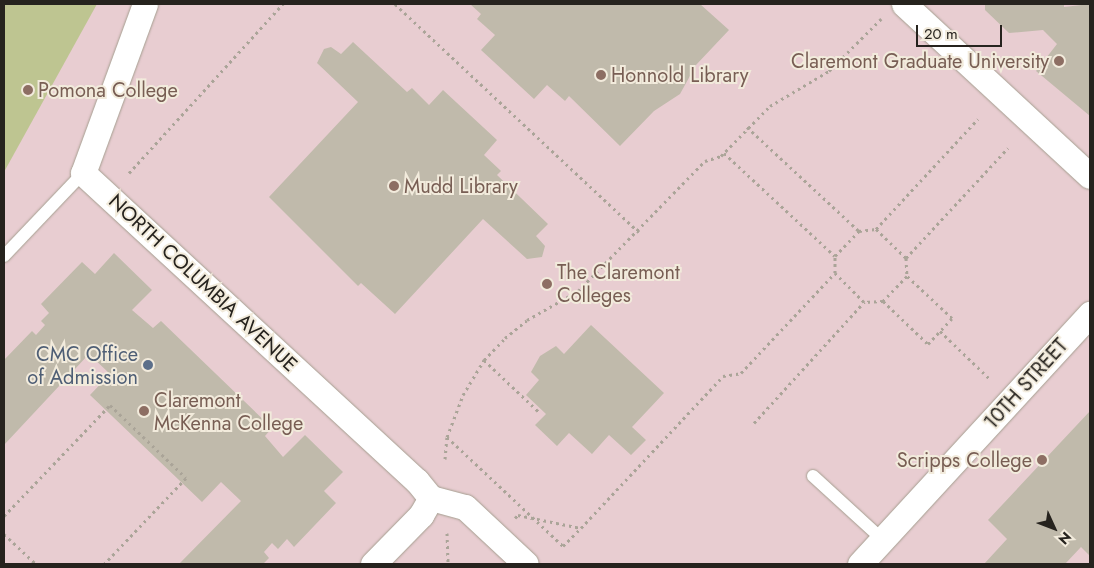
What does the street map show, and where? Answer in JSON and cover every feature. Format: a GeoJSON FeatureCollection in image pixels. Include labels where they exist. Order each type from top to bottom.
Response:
{"type":"FeatureCollection","features":[{"type":"Feature","properties":{"kind":"street"},"geometry":{"type":"LineString","coordinates":[[84,173],[145,4]]}},
{"type":"Feature","properties":{"kind":"street"},"geometry":{"type":"LineString","coordinates":[[894,10],[1090,176]]}},
{"type":"Feature","properties":{"kind":"street","name":"NORTH COLUMBIA AVENUE"},"geometry":{"type":"LineString","coordinates":[[84,173],[417,481],[431,498]]}},
{"type":"Feature","properties":{"kind":"street","name":"10TH STREET"},"geometry":{"type":"LineString","coordinates":[[860,564],[1090,314]]}},
{"type":"Feature","properties":{"kind":"street"},"geometry":{"type":"LineString","coordinates":[[373,564],[420,515],[431,498],[465,507],[526,564]]}},
{"type":"Feature","properties":{"kind":"lane"},"geometry":{"type":"LineString","coordinates":[[4,256],[84,173]]}},
{"type":"Feature","properties":{"kind":"lane"},"geometry":{"type":"LineString","coordinates":[[813,476],[883,540]]}},
{"type":"Feature","properties":{"kind":"path"},"geometry":{"type":"LineString","coordinates":[[129,172],[283,4]]}},
{"type":"Feature","properties":{"kind":"path"},"geometry":{"type":"LineString","coordinates":[[395,4],[639,232]]}},
{"type":"Feature","properties":{"kind":"path"},"geometry":{"type":"LineString","coordinates":[[445,459],[447,437],[463,395],[484,360],[527,320],[578,291],[639,232],[705,161],[724,153],[747,127],[770,106],[829,71],[894,10]]}},
{"type":"Feature","properties":{"kind":"path"},"geometry":{"type":"LineString","coordinates":[[447,437],[564,546],[723,376],[741,373],[835,273],[835,256],[859,231],[876,229],[978,119]]}},
{"type":"Feature","properties":{"kind":"path"},"geometry":{"type":"LineString","coordinates":[[747,127],[859,231]]}},
{"type":"Feature","properties":{"kind":"path"},"geometry":{"type":"LineString","coordinates":[[906,258],[1008,148]]}},
{"type":"Feature","properties":{"kind":"path"},"geometry":{"type":"LineString","coordinates":[[724,153],[835,256]]}},
{"type":"Feature","properties":{"kind":"path"},"geometry":{"type":"LineString","coordinates":[[876,229],[906,258],[907,276],[952,318],[928,344],[883,301]]}},
{"type":"Feature","properties":{"kind":"path"},"geometry":{"type":"LineString","coordinates":[[835,273],[864,302]]}},
{"type":"Feature","properties":{"kind":"path"},"geometry":{"type":"LineString","coordinates":[[754,423],[864,302],[883,301],[907,276]]}},
{"type":"Feature","properties":{"kind":"path"},"geometry":{"type":"LineString","coordinates":[[940,331],[991,380]]}},
{"type":"Feature","properties":{"kind":"path"},"geometry":{"type":"LineString","coordinates":[[484,360],[540,413]]}},
{"type":"Feature","properties":{"kind":"path"},"geometry":{"type":"LineString","coordinates":[[4,516],[110,405],[186,478],[104,564]]}},
{"type":"Feature","properties":{"kind":"path"},"geometry":{"type":"LineString","coordinates":[[513,519],[518,515],[581,528]]}},
{"type":"Feature","properties":{"kind":"path"},"geometry":{"type":"LineString","coordinates":[[447,533],[448,564]]}},
{"type":"Feature","properties":{"kind":"path"},"geometry":{"type":"LineString","coordinates":[[4,534],[36,564]]}},
{"type":"Feature","properties":{"kind":"shaded area","name":"The Claremont Colleges"},"geometry":{"type":"Polygon","coordinates":[[[4,4],[1090,4],[1090,564],[4,564],[4,4]]]}},
{"type":"Feature","properties":{"kind":"green space","name":"Pomona College"},"geometry":{"type":"Polygon","coordinates":[[[4,4],[97,4],[4,172],[4,4]]]}},
{"type":"Feature","properties":{"kind":"building","name":"Honnold Library"},"geometry":{"type":"Polygon","coordinates":[[[470,4],[700,4],[729,30],[696,65],[680,94],[654,111],[620,146],[569,96],[565,101],[547,85],[534,99],[481,50],[495,35],[477,19],[481,14],[470,4]]]}},
{"type":"Feature","properties":{"kind":"building","name":"Claremont Graduate University"},"geometry":{"type":"Polygon","coordinates":[[[985,4],[1064,4],[1064,7],[1090,4],[1090,116],[1036,71],[1057,44],[1043,30],[1009,33],[985,10],[985,4]]]}},
{"type":"Feature","properties":{"kind":"building","name":"Mudd Library"},"geometry":{"type":"Polygon","coordinates":[[[353,42],[407,92],[412,88],[429,105],[443,90],[497,140],[484,155],[501,171],[497,175],[548,224],[536,236],[545,246],[542,257],[527,259],[483,219],[395,314],[361,283],[358,286],[269,197],[358,102],[317,63],[324,49],[331,47],[341,54],[353,42]]]}},
{"type":"Feature","properties":{"kind":"building"},"geometry":{"type":"Polygon","coordinates":[[[114,253],[152,290],[132,310],[153,328],[161,321],[272,428],[265,436],[283,457],[305,435],[343,472],[324,491],[336,503],[294,547],[287,539],[278,549],[272,543],[264,552],[269,558],[263,564],[179,564],[241,501],[221,482],[202,502],[90,395],[110,374],[89,354],[4,445],[4,360],[32,331],[36,335],[45,325],[41,321],[49,313],[41,304],[82,262],[95,274],[114,253]]]}},
{"type":"Feature","properties":{"kind":"building"},"geometry":{"type":"Polygon","coordinates":[[[591,325],[664,393],[632,427],[646,440],[631,455],[609,435],[592,454],[569,433],[557,446],[535,425],[546,414],[526,395],[539,380],[531,372],[540,356],[556,346],[564,354],[591,325]]]}},
{"type":"Feature","properties":{"kind":"building"},"geometry":{"type":"Polygon","coordinates":[[[1090,411],[1090,556],[1081,547],[1065,564],[984,564],[1007,539],[988,520],[1090,411]]]}},
{"type":"Feature","properties":{"kind":"place","name":"Claremont Graduate University"},"geometry":{"type":"Point","coordinates":[1059,61]}},
{"type":"Feature","properties":{"kind":"place","name":"Honnold Library"},"geometry":{"type":"Point","coordinates":[601,75]}},
{"type":"Feature","properties":{"kind":"place","name":"Pomona College"},"geometry":{"type":"Point","coordinates":[28,90]}},
{"type":"Feature","properties":{"kind":"place","name":"Mudd Library"},"geometry":{"type":"Point","coordinates":[394,186]}},
{"type":"Feature","properties":{"kind":"place","name":"The Claremont Colleges"},"geometry":{"type":"Point","coordinates":[547,284]}},
{"type":"Feature","properties":{"kind":"place","name":"CMC Office of Admission"},"geometry":{"type":"Point","coordinates":[148,365]}},
{"type":"Feature","properties":{"kind":"place","name":"Claremont McKenna College"},"geometry":{"type":"Point","coordinates":[144,411]}},
{"type":"Feature","properties":{"kind":"place","name":"Scripps College"},"geometry":{"type":"Point","coordinates":[1042,460]}}]}
